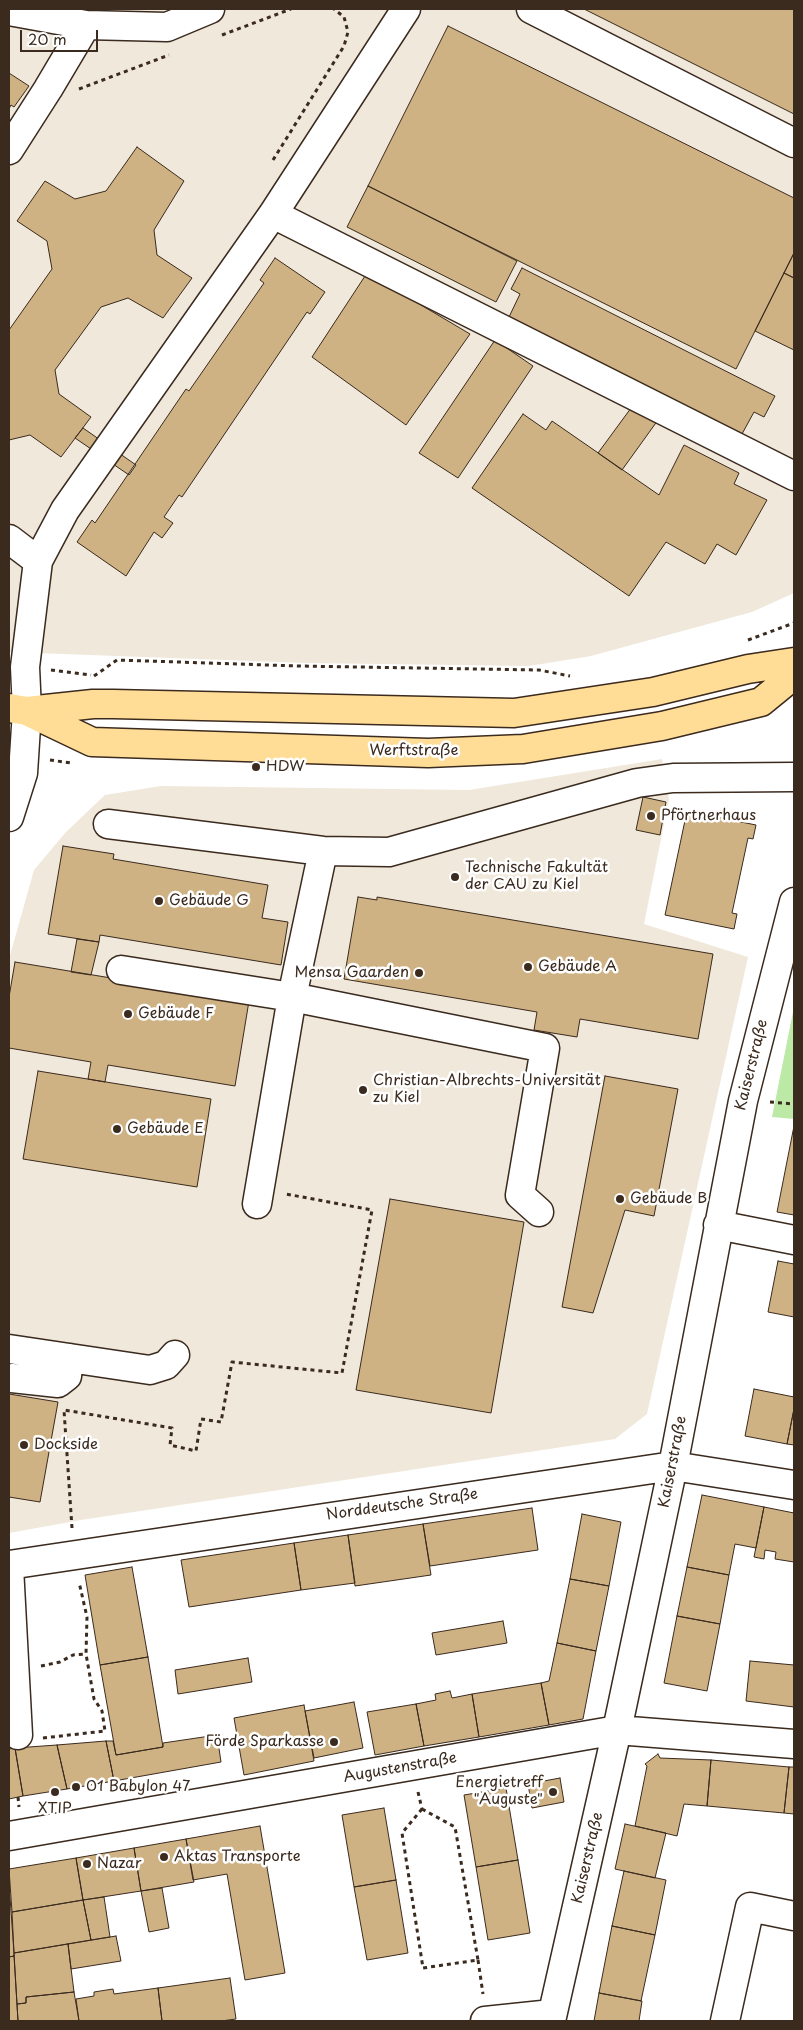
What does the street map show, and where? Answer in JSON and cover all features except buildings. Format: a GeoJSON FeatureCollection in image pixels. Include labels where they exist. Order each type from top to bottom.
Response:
{"type":"FeatureCollection","features":[{"type":"Feature","properties":{"kind":"main road"},"geometry":{"type":"LineString","coordinates":[[18,709],[113,704],[514,713],[653,692],[748,669],[794,662]]}},
{"type":"Feature","properties":{"kind":"main road","name":"Werftstraße"},"geometry":{"type":"LineString","coordinates":[[18,709],[92,742],[428,753],[523,749],[662,726],[760,702],[794,675]]}},
{"type":"Feature","properties":{"kind":"street"},"geometry":{"type":"LineString","coordinates":[[9,11],[86,25],[167,27],[210,9]]}},
{"type":"Feature","properties":{"kind":"street"},"geometry":{"type":"LineString","coordinates":[[531,9],[794,142]]}},
{"type":"Feature","properties":{"kind":"street"},"geometry":{"type":"LineString","coordinates":[[9,817],[24,773],[18,709],[38,561],[65,510],[273,214],[400,11]]}},
{"type":"Feature","properties":{"kind":"street"},"geometry":{"type":"LineString","coordinates":[[9,150],[86,25]]}},
{"type":"Feature","properties":{"kind":"street"},"geometry":{"type":"LineString","coordinates":[[273,214],[794,476]]}},
{"type":"Feature","properties":{"kind":"street"},"geometry":{"type":"LineString","coordinates":[[9,540],[38,561]]}},
{"type":"Feature","properties":{"kind":"street"},"geometry":{"type":"LineString","coordinates":[[108,824],[323,851],[389,852],[637,783],[672,778],[794,777]]}},
{"type":"Feature","properties":{"kind":"street"},"geometry":{"type":"LineString","coordinates":[[259,1196],[292,997],[323,851]]}},
{"type":"Feature","properties":{"kind":"street","name":"Kaiserstraße"},"geometry":{"type":"LineString","coordinates":[[552,2017],[617,1730],[673,1466],[743,1100],[794,902]]}},
{"type":"Feature","properties":{"kind":"street"},"geometry":{"type":"LineString","coordinates":[[121,970],[292,997],[545,1048],[520,1195],[539,1212]]}},
{"type":"Feature","properties":{"kind":"street"},"geometry":{"type":"LineString","coordinates":[[718,1225],[794,1240]]}},
{"type":"Feature","properties":{"kind":"street"},"geometry":{"type":"LineString","coordinates":[[9,1349],[150,1370],[166,1366],[175,1355]]}},
{"type":"Feature","properties":{"kind":"street"},"geometry":{"type":"LineString","coordinates":[[12,1378],[58,1383],[67,1376],[69,1358]]}},
{"type":"Feature","properties":{"kind":"street","name":"Norddeutsche Straße"},"geometry":{"type":"LineString","coordinates":[[9,1566],[74,1554],[673,1466],[794,1485]]}},
{"type":"Feature","properties":{"kind":"street"},"geometry":{"type":"LineString","coordinates":[[9,1566],[18,1735]]}},
{"type":"Feature","properties":{"kind":"street","name":"Augustenstraße"},"geometry":{"type":"LineString","coordinates":[[9,1836],[617,1730],[794,1744]]}},
{"type":"Feature","properties":{"kind":"street"},"geometry":{"type":"LineString","coordinates":[[725,2021],[750,1907],[794,1916]]}},
{"type":"Feature","properties":{"kind":"street"},"geometry":{"type":"LineString","coordinates":[[486,2021],[552,2017]]}},
{"type":"Feature","properties":{"kind":"path"},"geometry":{"type":"LineString","coordinates":[[269,168],[344,46],[348,32],[344,17],[334,9]]}},
{"type":"Feature","properties":{"kind":"path"},"geometry":{"type":"LineString","coordinates":[[25,667],[94,676],[117,660],[298,666],[539,670],[573,676]]}},
{"type":"Feature","properties":{"kind":"path"},"geometry":{"type":"LineString","coordinates":[[18,1735],[24,1740],[105,1731],[102,1711],[94,1699],[86,1654],[87,1617],[74,1554],[64,1410],[172,1428],[170,1445],[196,1451],[201,1419],[221,1422],[232,1362],[342,1373],[372,1210],[259,1196]]}},
{"type":"Feature","properties":{"kind":"path"},"geometry":{"type":"LineString","coordinates":[[14,1679],[28,1675],[42,1666],[60,1662],[73,1655],[86,1654]]}},
{"type":"Feature","properties":{"kind":"path"},"geometry":{"type":"LineString","coordinates":[[478,1960],[423,1968],[402,1833],[422,1809],[455,1827],[478,1960],[486,2021]]}},
{"type":"Feature","properties":{"kind":"shaded area"},"geometry":{"type":"Polygon","coordinates":[[[9,9],[794,9],[794,593],[752,612],[591,656],[529,666],[306,663],[9,652],[9,9]]]}},
{"type":"Feature","properties":{"kind":"shaded area","name":"Christian-Albrechts-Universität zu Kiel"},"geometry":{"type":"Polygon","coordinates":[[[662,759],[669,799],[644,924],[748,957],[647,1414],[615,1439],[81,1520],[9,1533],[9,959],[34,870],[66,832],[105,795],[161,786],[469,790],[662,759]]]}},
{"type":"Feature","properties":{"kind":"green space"},"geometry":{"type":"Polygon","coordinates":[[[794,1007],[794,1119],[772,1117],[794,1007]]]}},
{"type":"Feature","properties":{"kind":"place","name":"HDW"},"geometry":{"type":"Point","coordinates":[256,767]}},
{"type":"Feature","properties":{"kind":"place","name":"Pförtnerhaus"},"geometry":{"type":"Point","coordinates":[651,816]}},
{"type":"Feature","properties":{"kind":"place","name":"Technische Fakultät der CAU zu Kiel"},"geometry":{"type":"Point","coordinates":[455,877]}},
{"type":"Feature","properties":{"kind":"place","name":"Gebäude G"},"geometry":{"type":"Point","coordinates":[159,901]}},
{"type":"Feature","properties":{"kind":"place","name":"Gebäude A"},"geometry":{"type":"Point","coordinates":[528,967]}},
{"type":"Feature","properties":{"kind":"place","name":"Mensa Gaarden"},"geometry":{"type":"Point","coordinates":[419,973]}},
{"type":"Feature","properties":{"kind":"place","name":"Gebäude F"},"geometry":{"type":"Point","coordinates":[128,1014]}},
{"type":"Feature","properties":{"kind":"place","name":"Christian-Albrechts-Universität zu Kiel"},"geometry":{"type":"Point","coordinates":[363,1090]}},
{"type":"Feature","properties":{"kind":"place","name":"Gebäude E"},"geometry":{"type":"Point","coordinates":[117,1129]}},
{"type":"Feature","properties":{"kind":"place","name":"Gebäude B"},"geometry":{"type":"Point","coordinates":[620,1199]}},
{"type":"Feature","properties":{"kind":"place","name":"Dockside"},"geometry":{"type":"Point","coordinates":[24,1445]}},
{"type":"Feature","properties":{"kind":"place","name":"Förde Sparkasse"},"geometry":{"type":"Point","coordinates":[334,1742]}},
{"type":"Feature","properties":{"kind":"place","name":"01 Babylon 47"},"geometry":{"type":"Point","coordinates":[76,1787]}},
{"type":"Feature","properties":{"kind":"place","name":"XTIP"},"geometry":{"type":"Point","coordinates":[55,1792]}},
{"type":"Feature","properties":{"kind":"place","name":"Energietreff \"Auguste\""},"geometry":{"type":"Point","coordinates":[553,1792]}},
{"type":"Feature","properties":{"kind":"place","name":"Aktas Transporte"},"geometry":{"type":"Point","coordinates":[164,1857]}},
{"type":"Feature","properties":{"kind":"place","name":"Nazar"},"geometry":{"type":"Point","coordinates":[87,1864]}}]}
